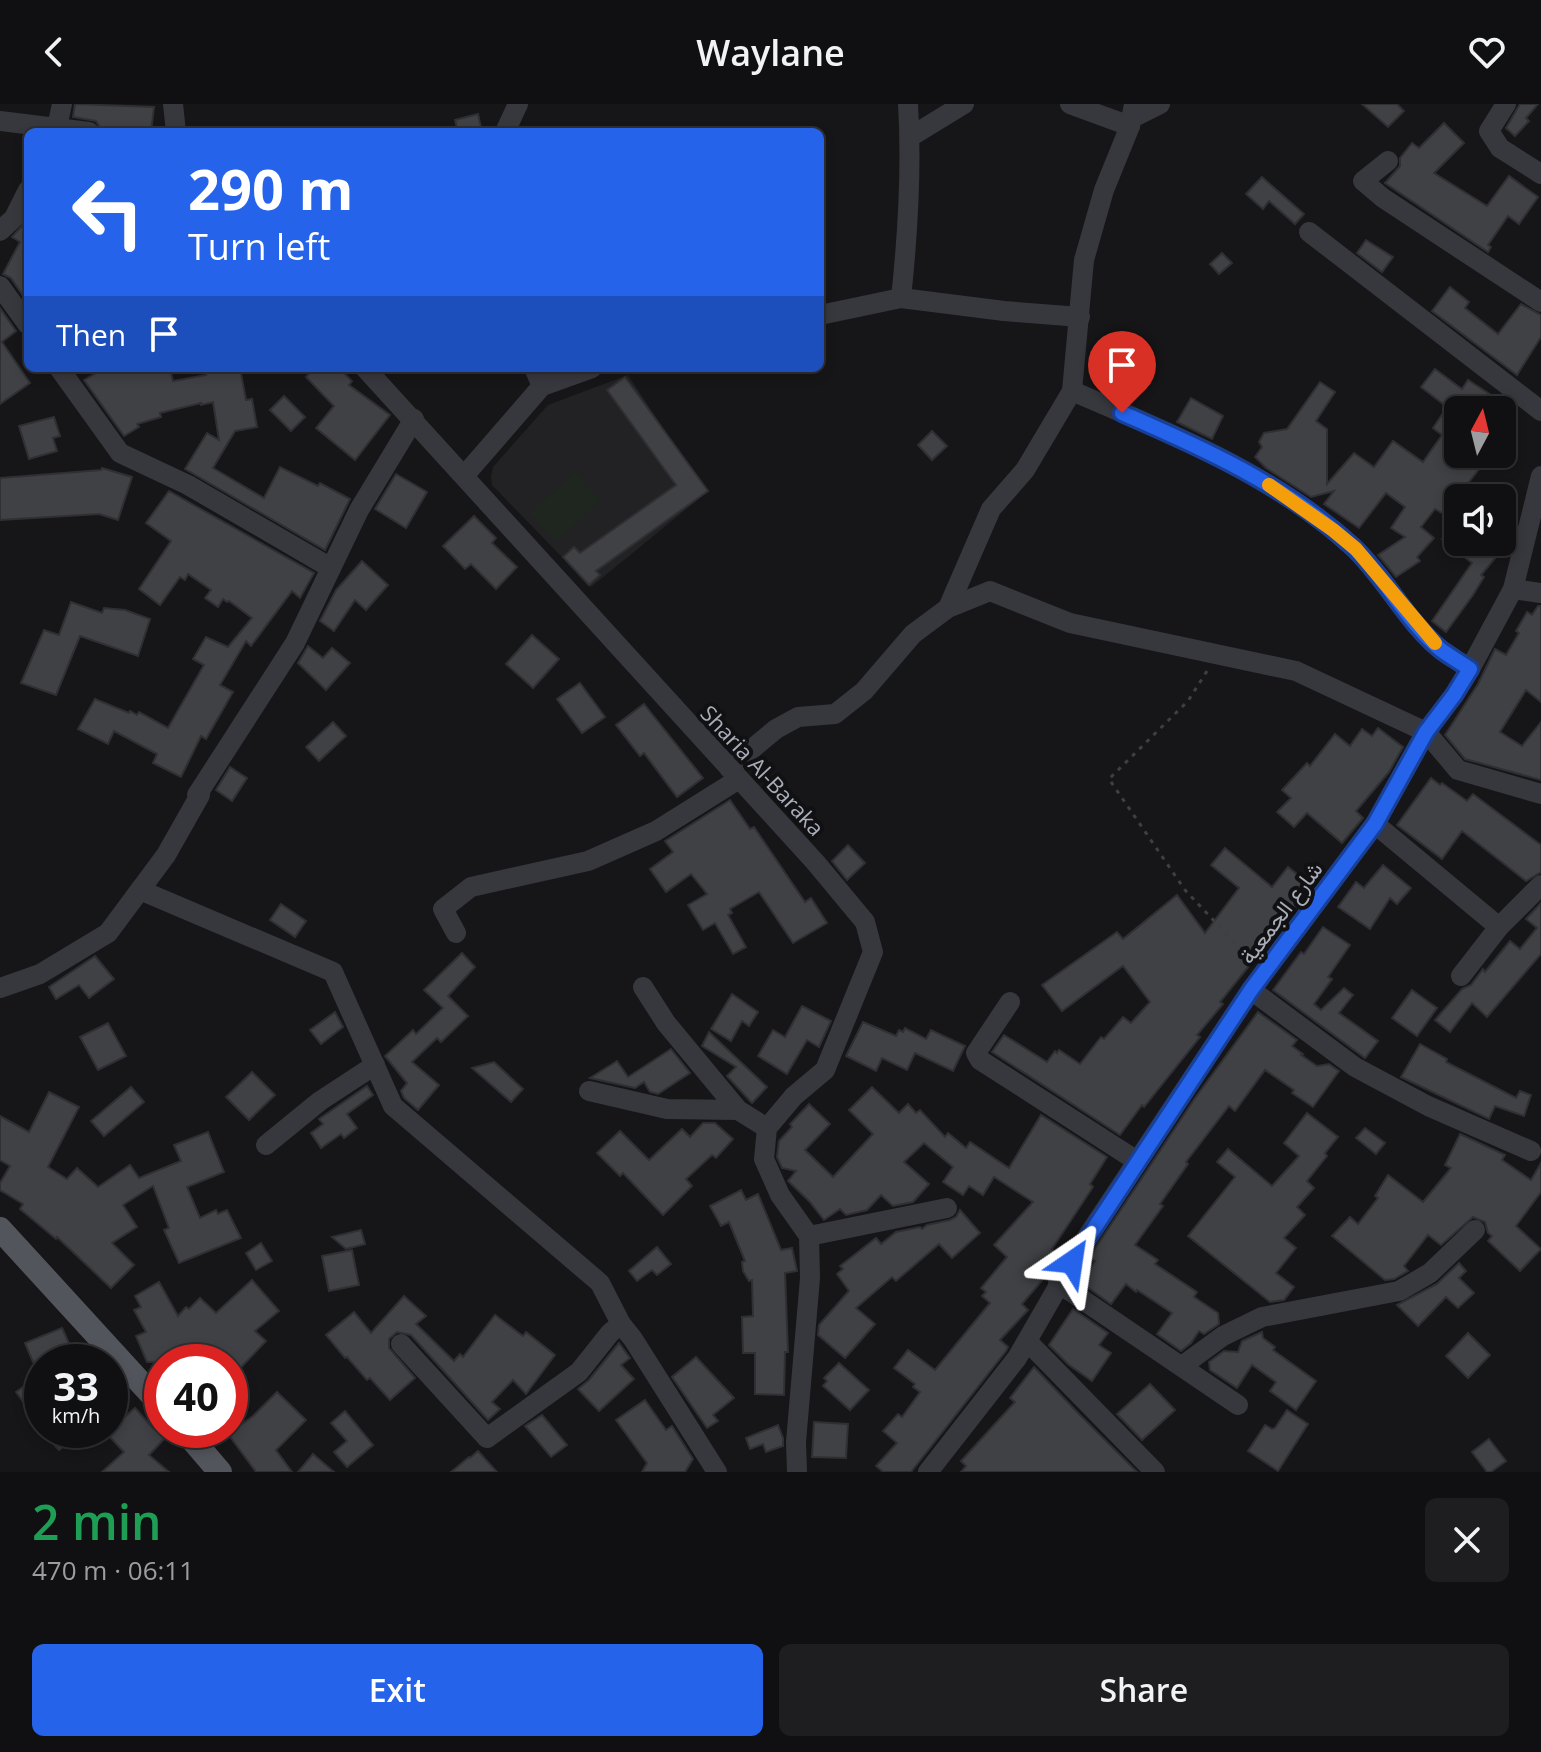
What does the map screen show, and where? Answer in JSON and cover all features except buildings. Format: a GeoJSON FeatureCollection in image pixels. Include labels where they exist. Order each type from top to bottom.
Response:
{"type":"FeatureCollection","features":[{"type":"Feature","properties":{"kind":"main road"},"geometry":{"type":"LineString","coordinates":[[0,1229],[144,1386]]}},
{"type":"Feature","properties":{"kind":"main road"},"geometry":{"type":"LineString","coordinates":[[199,1448],[220,1472]]}},
{"type":"Feature","properties":{"kind":"street"},"geometry":{"type":"LineString","coordinates":[[57,128],[62,104]]}},
{"type":"Feature","properties":{"kind":"street"},"geometry":{"type":"LineString","coordinates":[[173,104],[176,128]]}},
{"type":"Feature","properties":{"kind":"street"},"geometry":{"type":"LineString","coordinates":[[507,128],[518,104]]}},
{"type":"Feature","properties":{"kind":"street"},"geometry":{"type":"LineString","coordinates":[[901,298],[909,228],[908,104]]}},
{"type":"Feature","properties":{"kind":"street"},"geometry":{"type":"LineString","coordinates":[[910,137],[964,104]]}},
{"type":"Feature","properties":{"kind":"street"},"geometry":{"type":"LineString","coordinates":[[1070,104],[1132,116],[1160,104]]}},
{"type":"Feature","properties":{"kind":"street"},"geometry":{"type":"LineString","coordinates":[[1506,104],[1489,131],[1500,148],[1541,174]]}},
{"type":"Feature","properties":{"kind":"street"},"geometry":{"type":"LineString","coordinates":[[948,608],[991,509],[1025,470],[1072,391],[1084,260],[1104,190],[1132,116]]}},
{"type":"Feature","properties":{"kind":"street"},"geometry":{"type":"LineString","coordinates":[[0,121],[44,128]]}},
{"type":"Feature","properties":{"kind":"street"},"geometry":{"type":"LineString","coordinates":[[1388,161],[1363,181],[1383,198],[1541,302]]}},
{"type":"Feature","properties":{"kind":"street"},"geometry":{"type":"LineString","coordinates":[[0,231],[14,218],[24,198]]}},
{"type":"Feature","properties":{"kind":"street"},"geometry":{"type":"LineString","coordinates":[[1309,232],[1541,411]]}},
{"type":"Feature","properties":{"kind":"street"},"geometry":{"type":"LineString","coordinates":[[0,286],[24,319]]}},
{"type":"Feature","properties":{"kind":"street"},"geometry":{"type":"LineString","coordinates":[[824,314],[901,298],[1080,317]]}},
{"type":"Feature","properties":{"kind":"street"},"geometry":{"type":"LineString","coordinates":[[62,372],[120,453],[188,485],[331,568]]}},
{"type":"Feature","properties":{"kind":"street","name":"Sharia Al-Baraka"},"geometry":{"type":"LineString","coordinates":[[369,372],[816,863],[865,922],[873,952],[825,1070],[794,1096],[767,1128]]}},
{"type":"Feature","properties":{"kind":"street"},"geometry":{"type":"LineString","coordinates":[[464,476],[538,377],[568,372]]}},
{"type":"Feature","properties":{"kind":"street"},"geometry":{"type":"LineString","coordinates":[[1072,391],[1173,434],[1258,477],[1356,549],[1439,648],[1470,669]]}},
{"type":"Feature","properties":{"kind":"street"},"geometry":{"type":"LineString","coordinates":[[0,988],[40,974],[108,933],[166,855],[200,795],[197,795],[295,643],[359,510],[414,419]]}},
{"type":"Feature","properties":{"kind":"street","name":"شارع الجمعية"},"geometry":{"type":"LineString","coordinates":[[928,1472],[1017,1358],[1058,1283],[1257,982],[1375,824],[1426,732],[1470,669],[1513,589],[1541,476]]}},
{"type":"Feature","properties":{"kind":"street"},"geometry":{"type":"LineString","coordinates":[[1513,589],[1541,593]]}},
{"type":"Feature","properties":{"kind":"street"},"geometry":{"type":"LineString","coordinates":[[456,933],[443,909],[471,887],[588,861],[656,831],[734,774],[776,729],[798,717],[835,714],[864,691],[913,634],[948,608],[990,591],[1070,623],[1296,671],[1426,732],[1458,770],[1541,794]]}},
{"type":"Feature","properties":{"kind":"street"},"geometry":{"type":"LineString","coordinates":[[1375,824],[1499,927]]}},
{"type":"Feature","properties":{"kind":"street"},"geometry":{"type":"LineString","coordinates":[[1461,976],[1499,927],[1541,885]]}},
{"type":"Feature","properties":{"kind":"street"},"geometry":{"type":"LineString","coordinates":[[140,890],[333,972],[393,1106],[600,1283],[621,1324],[717,1472]]}},
{"type":"Feature","properties":{"kind":"street"},"geometry":{"type":"LineString","coordinates":[[1257,982],[1355,1067],[1428,1106],[1531,1151]]}},
{"type":"Feature","properties":{"kind":"street"},"geometry":{"type":"LineString","coordinates":[[643,987],[666,1023],[738,1110],[767,1128],[764,1159],[780,1195],[805,1230],[810,1278],[796,1442],[797,1472]]}},
{"type":"Feature","properties":{"kind":"street"},"geometry":{"type":"LineString","coordinates":[[1010,1002],[976,1053],[980,1060],[1137,1161]]}},
{"type":"Feature","properties":{"kind":"street"},"geometry":{"type":"LineString","coordinates":[[266,1145],[320,1101],[375,1065]]}},
{"type":"Feature","properties":{"kind":"street"},"geometry":{"type":"LineString","coordinates":[[589,1091],[667,1109],[738,1110]]}},
{"type":"Feature","properties":{"kind":"street"},"geometry":{"type":"LineString","coordinates":[[805,1230],[947,1208]]}},
{"type":"Feature","properties":{"kind":"street"},"geometry":{"type":"LineString","coordinates":[[1182,1366],[1223,1336],[1262,1317],[1399,1291],[1430,1273],[1475,1230]]}},
{"type":"Feature","properties":{"kind":"street"},"geometry":{"type":"LineString","coordinates":[[1058,1283],[1238,1405]]}},
{"type":"Feature","properties":{"kind":"street"},"geometry":{"type":"LineString","coordinates":[[401,1344],[487,1438],[579,1372],[621,1324]]}},
{"type":"Feature","properties":{"kind":"street"},"geometry":{"type":"LineString","coordinates":[[1027,1341],[1155,1472]]}},
{"type":"Feature","properties":{"kind":"path"},"geometry":{"type":"LineString","coordinates":[[1217,654],[1188,701],[1109,779],[1185,890],[1257,982]]}},
{"type":"Feature","properties":{"kind":"shaded area"},"geometry":{"type":"Polygon","coordinates":[[[628,375],[706,493],[591,587],[492,485],[491,476],[493,467],[548,405],[628,375]]]}},
{"type":"Feature","properties":{"kind":"shaded area"},"geometry":{"type":"Polygon","coordinates":[[[575,472],[601,501],[556,542],[530,513],[575,472]]]}},
{"type":"Feature","properties":{"kind":"slow traffic"},"geometry":{"type":"LineString","coordinates":[[1269,485],[1356,549],[1435,643]]}},
{"type":"Feature","properties":{"kind":"route"},"geometry":{"type":"LineString","coordinates":[[1072,1262],[1251,990],[1375,824],[1426,732],[1470,669],[1439,648],[1356,549],[1333,530],[1258,477],[1173,434],[1122,413]]}}]}
